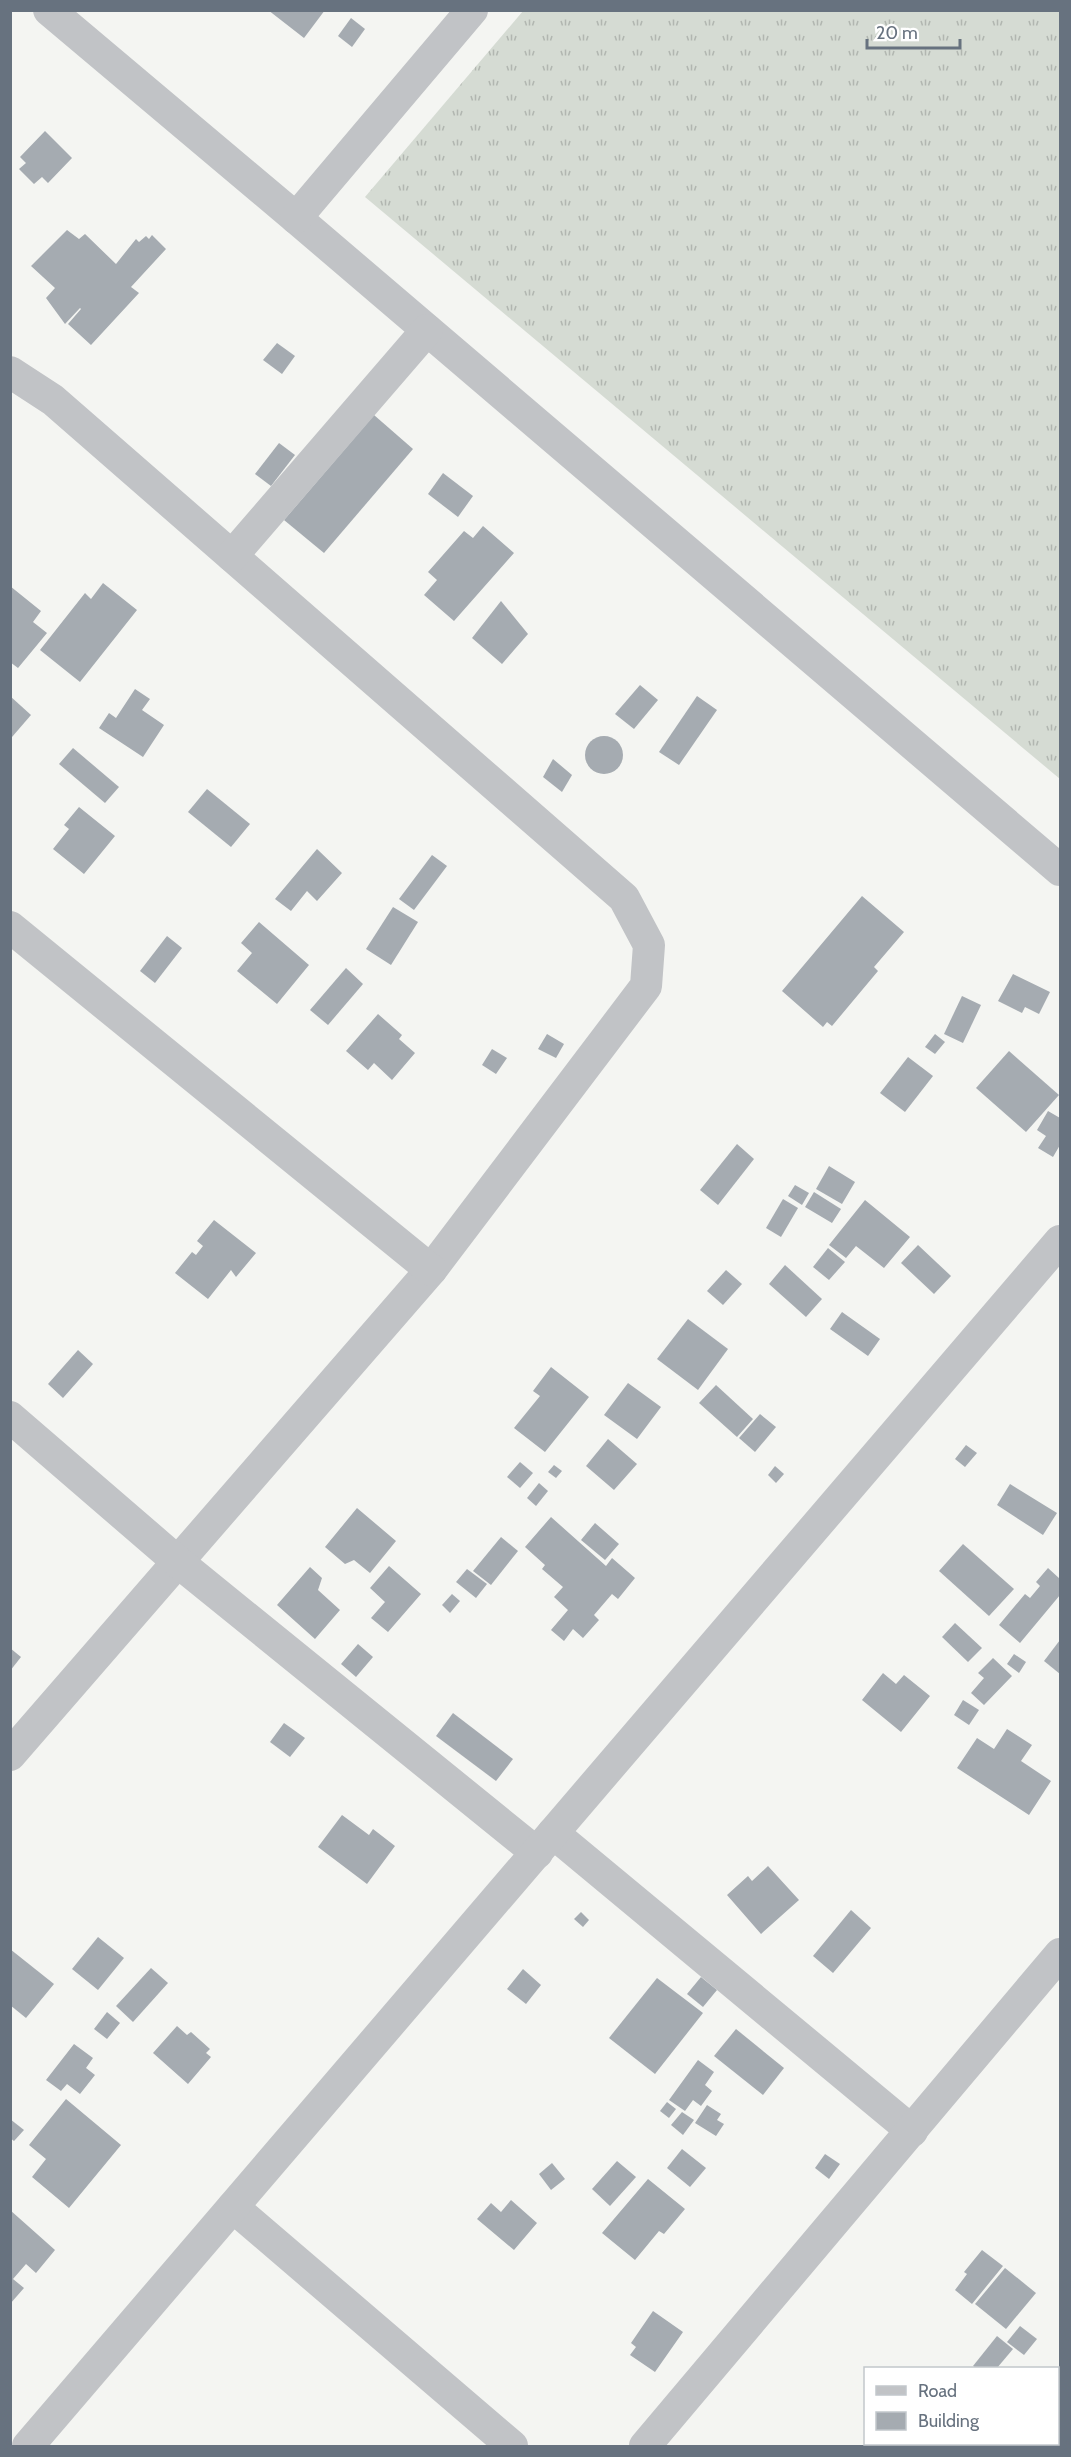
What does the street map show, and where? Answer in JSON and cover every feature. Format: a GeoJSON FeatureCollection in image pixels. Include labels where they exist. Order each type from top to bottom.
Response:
{"type":"FeatureCollection","features":[{"type":"Feature","properties":{"kind":"street"},"geometry":{"type":"LineString","coordinates":[[49,10],[1060,870]]}},
{"type":"Feature","properties":{"kind":"street"},"geometry":{"type":"LineString","coordinates":[[296,218],[472,10]]}},
{"type":"Feature","properties":{"kind":"street"},"geometry":{"type":"LineString","coordinates":[[232,556],[427,330]]}},
{"type":"Feature","properties":{"kind":"street"},"geometry":{"type":"LineString","coordinates":[[10,372],[53,400],[624,898],[648,945],[646,986],[431,1270],[10,1755]]}},
{"type":"Feature","properties":{"kind":"street"},"geometry":{"type":"LineString","coordinates":[[10,927],[431,1270]]}},
{"type":"Feature","properties":{"kind":"street"},"geometry":{"type":"LineString","coordinates":[[28,2446],[1060,1241]]}},
{"type":"Feature","properties":{"kind":"street"},"geometry":{"type":"LineString","coordinates":[[10,1417],[178,1562],[545,1843],[912,2131]]}},
{"type":"Feature","properties":{"kind":"street"},"geometry":{"type":"LineString","coordinates":[[645,2446],[1060,1954]]}},
{"type":"Feature","properties":{"kind":"street"},"geometry":{"type":"LineString","coordinates":[[233,2206],[512,2446]]}},
{"type":"Feature","properties":{"kind":"green space"},"geometry":{"type":"Polygon","coordinates":[[[523,11],[1060,11],[1060,779],[365,197],[523,11]]]}},
{"type":"Feature","properties":{"kind":"building"},"geometry":{"type":"Polygon","coordinates":[[[268,10],[325,10],[304,38],[268,10]]]}},
{"type":"Feature","properties":{"kind":"building"},"geometry":{"type":"Polygon","coordinates":[[[351,18],[365,29],[352,47],[338,36],[351,18]]]}},
{"type":"Feature","properties":{"kind":"building"},"geometry":{"type":"Polygon","coordinates":[[[45,131],[72,158],[48,183],[42,177],[34,184],[19,169],[26,163],[20,157],[45,131]]]}},
{"type":"Feature","properties":{"kind":"building"},"geometry":{"type":"Polygon","coordinates":[[[67,230],[79,239],[85,234],[116,264],[136,239],[139,242],[146,236],[149,239],[152,235],[166,249],[131,287],[139,293],[91,345],[68,324],[81,309],[65,324],[46,298],[55,288],[31,266],[67,230]]]}},
{"type":"Feature","properties":{"kind":"building"},"geometry":{"type":"Polygon","coordinates":[[[277,343],[295,356],[282,374],[263,360],[277,343]]]}},
{"type":"Feature","properties":{"kind":"building"},"geometry":{"type":"Polygon","coordinates":[[[374,415],[413,449],[324,553],[284,520],[374,415]]]}},
{"type":"Feature","properties":{"kind":"building"},"geometry":{"type":"Polygon","coordinates":[[[279,443],[295,455],[271,486],[255,474],[279,443]]]}},
{"type":"Feature","properties":{"kind":"building"},"geometry":{"type":"Polygon","coordinates":[[[443,473],[473,496],[458,517],[428,494],[443,473]]]}},
{"type":"Feature","properties":{"kind":"building"},"geometry":{"type":"Polygon","coordinates":[[[483,526],[514,553],[454,621],[424,595],[437,580],[428,572],[464,531],[473,538],[483,526]]]}},
{"type":"Feature","properties":{"kind":"building"},"geometry":{"type":"Polygon","coordinates":[[[103,583],[137,610],[80,682],[40,650],[85,593],[91,599],[103,583]]]}},
{"type":"Feature","properties":{"kind":"building"},"geometry":{"type":"Polygon","coordinates":[[[10,586],[41,611],[33,622],[47,633],[18,668],[10,662],[10,586]]]}},
{"type":"Feature","properties":{"kind":"building"},"geometry":{"type":"Polygon","coordinates":[[[501,601],[528,634],[502,664],[472,638],[501,601]]]}},
{"type":"Feature","properties":{"kind":"building"},"geometry":{"type":"Polygon","coordinates":[[[640,685],[658,700],[634,729],[615,714],[640,685]]]}},
{"type":"Feature","properties":{"kind":"building"},"geometry":{"type":"Polygon","coordinates":[[[135,689],[150,699],[142,710],[164,725],[143,757],[99,728],[109,713],[116,718],[135,689]]]}},
{"type":"Feature","properties":{"kind":"building"},"geometry":{"type":"Polygon","coordinates":[[[10,696],[31,715],[12,737],[10,736],[10,696]]]}},
{"type":"Feature","properties":{"kind":"building"},"geometry":{"type":"Polygon","coordinates":[[[697,696],[717,710],[679,765],[659,752],[697,696]]]}},
{"type":"Feature","properties":{"kind":"building"},"geometry":{"type":"Polygon","coordinates":[[[604,736],[618,741],[623,755],[618,769],[604,774],[590,769],[585,755],[590,741],[604,736]]]}},
{"type":"Feature","properties":{"kind":"building"},"geometry":{"type":"Polygon","coordinates":[[[73,748],[119,787],[105,803],[59,764],[73,748]]]}},
{"type":"Feature","properties":{"kind":"building"},"geometry":{"type":"Polygon","coordinates":[[[553,759],[572,775],[562,792],[543,777],[553,759]]]}},
{"type":"Feature","properties":{"kind":"building"},"geometry":{"type":"Polygon","coordinates":[[[207,789],[250,824],[231,847],[188,812],[207,789]]]}},
{"type":"Feature","properties":{"kind":"building"},"geometry":{"type":"Polygon","coordinates":[[[79,807],[115,836],[84,874],[53,849],[69,829],[64,825],[79,807]]]}},
{"type":"Feature","properties":{"kind":"building"},"geometry":{"type":"Polygon","coordinates":[[[317,849],[342,873],[317,901],[307,891],[291,911],[275,899],[317,849]]]}},
{"type":"Feature","properties":{"kind":"building"},"geometry":{"type":"Polygon","coordinates":[[[432,855],[447,866],[414,910],[399,899],[432,855]]]}},
{"type":"Feature","properties":{"kind":"building"},"geometry":{"type":"Polygon","coordinates":[[[862,896],[904,932],[874,967],[878,971],[832,1026],[827,1022],[823,1027],[782,991],[862,896]]]}},
{"type":"Feature","properties":{"kind":"building"},"geometry":{"type":"Polygon","coordinates":[[[393,907],[418,922],[391,965],[366,949],[393,907]]]}},
{"type":"Feature","properties":{"kind":"building"},"geometry":{"type":"Polygon","coordinates":[[[259,922],[309,965],[277,1004],[237,971],[252,953],[241,943],[259,922]]]}},
{"type":"Feature","properties":{"kind":"building"},"geometry":{"type":"Polygon","coordinates":[[[167,936],[182,948],[155,983],[140,971],[167,936]]]}},
{"type":"Feature","properties":{"kind":"building"},"geometry":{"type":"Polygon","coordinates":[[[346,968],[363,984],[328,1025],[310,1010],[346,968]]]}},
{"type":"Feature","properties":{"kind":"building"},"geometry":{"type":"Polygon","coordinates":[[[1013,974],[1050,992],[1039,1014],[1025,1007],[1022,1013],[998,1001],[1013,974]]]}},
{"type":"Feature","properties":{"kind":"building"},"geometry":{"type":"Polygon","coordinates":[[[962,996],[981,1005],[963,1043],[944,1034],[962,996]]]}},
{"type":"Feature","properties":{"kind":"building"},"geometry":{"type":"Polygon","coordinates":[[[378,1014],[402,1035],[399,1039],[415,1053],[392,1080],[374,1063],[368,1070],[346,1051],[378,1014]]]}},
{"type":"Feature","properties":{"kind":"building"},"geometry":{"type":"Polygon","coordinates":[[[547,1034],[564,1044],[556,1058],[538,1049],[547,1034]]]}},
{"type":"Feature","properties":{"kind":"building"},"geometry":{"type":"Polygon","coordinates":[[[935,1034],[945,1042],[935,1054],[925,1047],[935,1034]]]}},
{"type":"Feature","properties":{"kind":"building"},"geometry":{"type":"Polygon","coordinates":[[[492,1049],[507,1058],[496,1074],[482,1065],[492,1049]]]}},
{"type":"Feature","properties":{"kind":"building"},"geometry":{"type":"Polygon","coordinates":[[[1009,1051],[1059,1095],[1026,1132],[976,1088],[1009,1051]]]}},
{"type":"Feature","properties":{"kind":"building"},"geometry":{"type":"Polygon","coordinates":[[[908,1057],[933,1076],[905,1112],[880,1093],[908,1057]]]}},
{"type":"Feature","properties":{"kind":"building"},"geometry":{"type":"Polygon","coordinates":[[[1048,1111],[1060,1118],[1060,1145],[1053,1157],[1038,1148],[1046,1136],[1037,1130],[1048,1111]]]}},
{"type":"Feature","properties":{"kind":"building"},"geometry":{"type":"Polygon","coordinates":[[[737,1144],[754,1159],[718,1205],[700,1190],[737,1144]]]}},
{"type":"Feature","properties":{"kind":"building"},"geometry":{"type":"Polygon","coordinates":[[[829,1166],[855,1182],[842,1204],[816,1189],[829,1166]]]}},
{"type":"Feature","properties":{"kind":"building"},"geometry":{"type":"Polygon","coordinates":[[[795,1185],[809,1193],[802,1205],[788,1196],[795,1185]]]}},
{"type":"Feature","properties":{"kind":"building"},"geometry":{"type":"Polygon","coordinates":[[[814,1192],[841,1209],[832,1223],[805,1207],[814,1192]]]}},
{"type":"Feature","properties":{"kind":"building"},"geometry":{"type":"Polygon","coordinates":[[[783,1199],[798,1208],[781,1237],[766,1228],[783,1199]]]}},
{"type":"Feature","properties":{"kind":"building"},"geometry":{"type":"Polygon","coordinates":[[[865,1200],[910,1237],[884,1268],[856,1246],[846,1258],[829,1245],[865,1200]]]}},
{"type":"Feature","properties":{"kind":"building"},"geometry":{"type":"Polygon","coordinates":[[[214,1220],[256,1253],[236,1277],[231,1270],[208,1299],[175,1273],[192,1252],[196,1255],[203,1246],[197,1241],[214,1220]]]}},
{"type":"Feature","properties":{"kind":"building"},"geometry":{"type":"Polygon","coordinates":[[[918,1245],[951,1276],[934,1294],[901,1263],[918,1245]]]}},
{"type":"Feature","properties":{"kind":"building"},"geometry":{"type":"Polygon","coordinates":[[[828,1248],[845,1262],[829,1280],[813,1267],[828,1248]]]}},
{"type":"Feature","properties":{"kind":"building"},"geometry":{"type":"Polygon","coordinates":[[[785,1265],[822,1299],[806,1317],[769,1284],[785,1265]]]}},
{"type":"Feature","properties":{"kind":"building"},"geometry":{"type":"Polygon","coordinates":[[[726,1270],[742,1284],[723,1305],[707,1291],[726,1270]]]}},
{"type":"Feature","properties":{"kind":"building"},"geometry":{"type":"Polygon","coordinates":[[[842,1312],[880,1339],[868,1356],[830,1329],[842,1312]]]}},
{"type":"Feature","properties":{"kind":"building"},"geometry":{"type":"Polygon","coordinates":[[[688,1319],[728,1349],[698,1390],[657,1359],[688,1319]]]}},
{"type":"Feature","properties":{"kind":"building"},"geometry":{"type":"Polygon","coordinates":[[[78,1350],[93,1364],[63,1398],[48,1384],[78,1350]]]}},
{"type":"Feature","properties":{"kind":"building"},"geometry":{"type":"Polygon","coordinates":[[[551,1367],[589,1397],[545,1452],[514,1428],[540,1396],[533,1391],[551,1367]]]}},
{"type":"Feature","properties":{"kind":"building"},"geometry":{"type":"Polygon","coordinates":[[[628,1383],[661,1407],[637,1439],[604,1415],[628,1383]]]}},
{"type":"Feature","properties":{"kind":"building"},"geometry":{"type":"Polygon","coordinates":[[[716,1385],[753,1419],[737,1437],[699,1403],[716,1385]]]}},
{"type":"Feature","properties":{"kind":"building"},"geometry":{"type":"Polygon","coordinates":[[[760,1414],[776,1427],[755,1452],[739,1438],[760,1414]]]}},
{"type":"Feature","properties":{"kind":"building"},"geometry":{"type":"Polygon","coordinates":[[[608,1439],[637,1464],[614,1490],[586,1466],[608,1439]]]}},
{"type":"Feature","properties":{"kind":"building"},"geometry":{"type":"Polygon","coordinates":[[[966,1445],[977,1453],[965,1467],[955,1459],[966,1445]]]}},
{"type":"Feature","properties":{"kind":"building"},"geometry":{"type":"Polygon","coordinates":[[[520,1462],[533,1473],[520,1488],[507,1477],[520,1462]]]}},
{"type":"Feature","properties":{"kind":"building"},"geometry":{"type":"Polygon","coordinates":[[[554,1465],[562,1471],[556,1478],[548,1472],[554,1465]]]}},
{"type":"Feature","properties":{"kind":"building"},"geometry":{"type":"Polygon","coordinates":[[[775,1466],[784,1474],[776,1483],[768,1475],[775,1466]]]}},
{"type":"Feature","properties":{"kind":"building"},"geometry":{"type":"Polygon","coordinates":[[[539,1483],[548,1491],[536,1506],[527,1498],[539,1483]]]}},
{"type":"Feature","properties":{"kind":"building"},"geometry":{"type":"Polygon","coordinates":[[[1010,1484],[1057,1513],[1043,1535],[997,1505],[1010,1484]]]}},
{"type":"Feature","properties":{"kind":"building"},"geometry":{"type":"Polygon","coordinates":[[[357,1508],[396,1541],[370,1573],[354,1560],[345,1564],[325,1547],[357,1508]]]}},
{"type":"Feature","properties":{"kind":"building"},"geometry":{"type":"Polygon","coordinates":[[[551,1517],[606,1566],[612,1558],[635,1578],[618,1599],[612,1594],[594,1615],[599,1620],[583,1638],[573,1629],[564,1641],[551,1630],[568,1610],[554,1597],[563,1587],[542,1569],[545,1565],[525,1547],[551,1517]]]}},
{"type":"Feature","properties":{"kind":"building"},"geometry":{"type":"Polygon","coordinates":[[[595,1523],[619,1544],[605,1560],[581,1540],[595,1523]]]}},
{"type":"Feature","properties":{"kind":"building"},"geometry":{"type":"Polygon","coordinates":[[[501,1537],[518,1551],[491,1585],[473,1571],[501,1537]]]}},
{"type":"Feature","properties":{"kind":"building"},"geometry":{"type":"Polygon","coordinates":[[[963,1544],[1014,1589],[989,1616],[939,1571],[963,1544]]]}},
{"type":"Feature","properties":{"kind":"building"},"geometry":{"type":"Polygon","coordinates":[[[389,1566],[421,1594],[388,1632],[371,1618],[385,1602],[370,1588],[389,1566]]]}},
{"type":"Feature","properties":{"kind":"building"},"geometry":{"type":"Polygon","coordinates":[[[310,1567],[322,1578],[318,1590],[340,1610],[315,1639],[277,1605],[310,1567]]]}},
{"type":"Feature","properties":{"kind":"building"},"geometry":{"type":"Polygon","coordinates":[[[1048,1568],[1060,1579],[1060,1595],[1020,1643],[999,1625],[1025,1594],[1030,1598],[1040,1586],[1036,1582],[1048,1568]]]}},
{"type":"Feature","properties":{"kind":"building"},"geometry":{"type":"Polygon","coordinates":[[[467,1569],[487,1584],[476,1598],[456,1582],[467,1569]]]}},
{"type":"Feature","properties":{"kind":"building"},"geometry":{"type":"Polygon","coordinates":[[[452,1594],[460,1601],[450,1613],[442,1605],[452,1594]]]}},
{"type":"Feature","properties":{"kind":"building"},"geometry":{"type":"Polygon","coordinates":[[[955,1623],[982,1648],[968,1662],[942,1637],[955,1623]]]}},
{"type":"Feature","properties":{"kind":"building"},"geometry":{"type":"Polygon","coordinates":[[[1060,1640],[1060,1674],[1044,1661],[1060,1640]]]}},
{"type":"Feature","properties":{"kind":"building"},"geometry":{"type":"Polygon","coordinates":[[[358,1644],[373,1657],[356,1677],[341,1664],[358,1644]]]}},
{"type":"Feature","properties":{"kind":"building"},"geometry":{"type":"Polygon","coordinates":[[[10,1648],[21,1657],[10,1671],[10,1648]]]}},
{"type":"Feature","properties":{"kind":"building"},"geometry":{"type":"Polygon","coordinates":[[[1014,1654],[1026,1662],[1019,1673],[1007,1664],[1014,1654]]]}},
{"type":"Feature","properties":{"kind":"building"},"geometry":{"type":"Polygon","coordinates":[[[993,1658],[1012,1676],[984,1705],[971,1693],[984,1678],[978,1673],[993,1658]]]}},
{"type":"Feature","properties":{"kind":"building"},"geometry":{"type":"Polygon","coordinates":[[[883,1673],[896,1684],[904,1675],[930,1696],[901,1732],[862,1700],[883,1673]]]}},
{"type":"Feature","properties":{"kind":"building"},"geometry":{"type":"Polygon","coordinates":[[[963,1700],[979,1710],[969,1725],[954,1715],[963,1700]]]}},
{"type":"Feature","properties":{"kind":"building"},"geometry":{"type":"Polygon","coordinates":[[[453,1713],[513,1759],[496,1781],[436,1736],[453,1713]]]}},
{"type":"Feature","properties":{"kind":"building"},"geometry":{"type":"Polygon","coordinates":[[[284,1723],[305,1738],[290,1757],[270,1742],[284,1723]]]}},
{"type":"Feature","properties":{"kind":"building"},"geometry":{"type":"Polygon","coordinates":[[[1007,1729],[1032,1745],[1021,1761],[1051,1781],[1029,1815],[957,1768],[977,1738],[994,1749],[1007,1729]]]}},
{"type":"Feature","properties":{"kind":"building"},"geometry":{"type":"Polygon","coordinates":[[[342,1815],[369,1835],[373,1829],[395,1846],[367,1884],[318,1847],[342,1815]]]}},
{"type":"Feature","properties":{"kind":"building"},"geometry":{"type":"Polygon","coordinates":[[[768,1866],[799,1900],[761,1934],[727,1895],[748,1876],[752,1881],[768,1866]]]}},
{"type":"Feature","properties":{"kind":"building"},"geometry":{"type":"Polygon","coordinates":[[[851,1910],[871,1928],[833,1973],[813,1956],[851,1910]]]}},
{"type":"Feature","properties":{"kind":"building"},"geometry":{"type":"Polygon","coordinates":[[[581,1912],[589,1920],[583,1927],[574,1919],[581,1912]]]}},
{"type":"Feature","properties":{"kind":"building"},"geometry":{"type":"Polygon","coordinates":[[[98,1937],[124,1958],[98,1990],[72,1969],[98,1937]]]}},
{"type":"Feature","properties":{"kind":"building"},"geometry":{"type":"Polygon","coordinates":[[[10,1949],[54,1984],[26,2018],[10,2005],[10,1949]]]}},
{"type":"Feature","properties":{"kind":"building"},"geometry":{"type":"Polygon","coordinates":[[[151,1968],[168,1983],[133,2022],[116,2006],[151,1968]]]}},
{"type":"Feature","properties":{"kind":"building"},"geometry":{"type":"Polygon","coordinates":[[[523,1969],[541,1985],[526,2004],[507,1989],[523,1969]]]}},
{"type":"Feature","properties":{"kind":"building"},"geometry":{"type":"Polygon","coordinates":[[[701,1977],[717,1990],[703,2007],[687,1994],[701,1977]]]}},
{"type":"Feature","properties":{"kind":"building"},"geometry":{"type":"Polygon","coordinates":[[[657,1978],[703,2013],[655,2074],[609,2038],[657,1978]]]}},
{"type":"Feature","properties":{"kind":"building"},"geometry":{"type":"Polygon","coordinates":[[[107,2012],[120,2023],[107,2039],[94,2029],[107,2012]]]}},
{"type":"Feature","properties":{"kind":"building"},"geometry":{"type":"Polygon","coordinates":[[[177,2026],[187,2035],[191,2032],[210,2049],[206,2053],[211,2057],[188,2084],[153,2053],[177,2026]]]}},
{"type":"Feature","properties":{"kind":"building"},"geometry":{"type":"Polygon","coordinates":[[[736,2029],[784,2068],[763,2095],[714,2056],[736,2029]]]}},
{"type":"Feature","properties":{"kind":"building"},"geometry":{"type":"Polygon","coordinates":[[[74,2044],[93,2058],[86,2068],[95,2075],[80,2094],[67,2084],[61,2091],[46,2080],[74,2044]]]}},
{"type":"Feature","properties":{"kind":"building"},"geometry":{"type":"Polygon","coordinates":[[[698,2060],[714,2072],[705,2085],[712,2091],[701,2106],[693,2100],[685,2111],[669,2100],[698,2060]]]}},
{"type":"Feature","properties":{"kind":"building"},"geometry":{"type":"Polygon","coordinates":[[[66,2099],[121,2145],[69,2208],[32,2177],[46,2159],[29,2145],[66,2099]]]}},
{"type":"Feature","properties":{"kind":"building"},"geometry":{"type":"Polygon","coordinates":[[[667,2102],[676,2109],[669,2118],[660,2111],[667,2102]]]}},
{"type":"Feature","properties":{"kind":"building"},"geometry":{"type":"Polygon","coordinates":[[[707,2105],[721,2114],[717,2120],[724,2124],[716,2136],[695,2123],[707,2105]]]}},
{"type":"Feature","properties":{"kind":"building"},"geometry":{"type":"Polygon","coordinates":[[[682,2112],[694,2120],[683,2135],[671,2125],[682,2112]]]}},
{"type":"Feature","properties":{"kind":"building"},"geometry":{"type":"Polygon","coordinates":[[[10,2119],[24,2130],[14,2141],[10,2138],[10,2119]]]}},
{"type":"Feature","properties":{"kind":"building"},"geometry":{"type":"Polygon","coordinates":[[[682,2149],[706,2168],[690,2187],[667,2168],[682,2149]]]}},
{"type":"Feature","properties":{"kind":"building"},"geometry":{"type":"Polygon","coordinates":[[[825,2154],[840,2164],[829,2179],[815,2168],[825,2154]]]}},
{"type":"Feature","properties":{"kind":"building"},"geometry":{"type":"Polygon","coordinates":[[[617,2161],[636,2177],[610,2206],[592,2189],[617,2161]]]}},
{"type":"Feature","properties":{"kind":"building"},"geometry":{"type":"Polygon","coordinates":[[[552,2163],[565,2179],[551,2190],[539,2174],[552,2163]]]}},
{"type":"Feature","properties":{"kind":"building"},"geometry":{"type":"Polygon","coordinates":[[[648,2179],[685,2209],[664,2234],[659,2231],[635,2260],[602,2233],[648,2179]]]}},
{"type":"Feature","properties":{"kind":"building"},"geometry":{"type":"Polygon","coordinates":[[[511,2200],[537,2223],[514,2250],[477,2219],[491,2203],[501,2212],[511,2200]]]}},
{"type":"Feature","properties":{"kind":"building"},"geometry":{"type":"Polygon","coordinates":[[[10,2210],[55,2250],[36,2273],[26,2264],[13,2279],[24,2288],[10,2304],[10,2210]]]}},
{"type":"Feature","properties":{"kind":"building"},"geometry":{"type":"Polygon","coordinates":[[[982,2250],[1003,2266],[972,2304],[955,2290],[967,2274],[964,2272],[982,2250]]]}},
{"type":"Feature","properties":{"kind":"building"},"geometry":{"type":"Polygon","coordinates":[[[1005,2268],[1036,2293],[1006,2329],[975,2304],[1005,2268]]]}},
{"type":"Feature","properties":{"kind":"building"},"geometry":{"type":"Polygon","coordinates":[[[653,2311],[683,2332],[655,2372],[630,2355],[636,2347],[631,2343],[653,2311]]]}},
{"type":"Feature","properties":{"kind":"building"},"geometry":{"type":"Polygon","coordinates":[[[1020,2326],[1037,2339],[1024,2355],[1007,2342],[1020,2326]]]}},
{"type":"Feature","properties":{"kind":"building"},"geometry":{"type":"Polygon","coordinates":[[[997,2336],[1013,2349],[998,2367],[973,2366],[997,2336]]]}}]}
